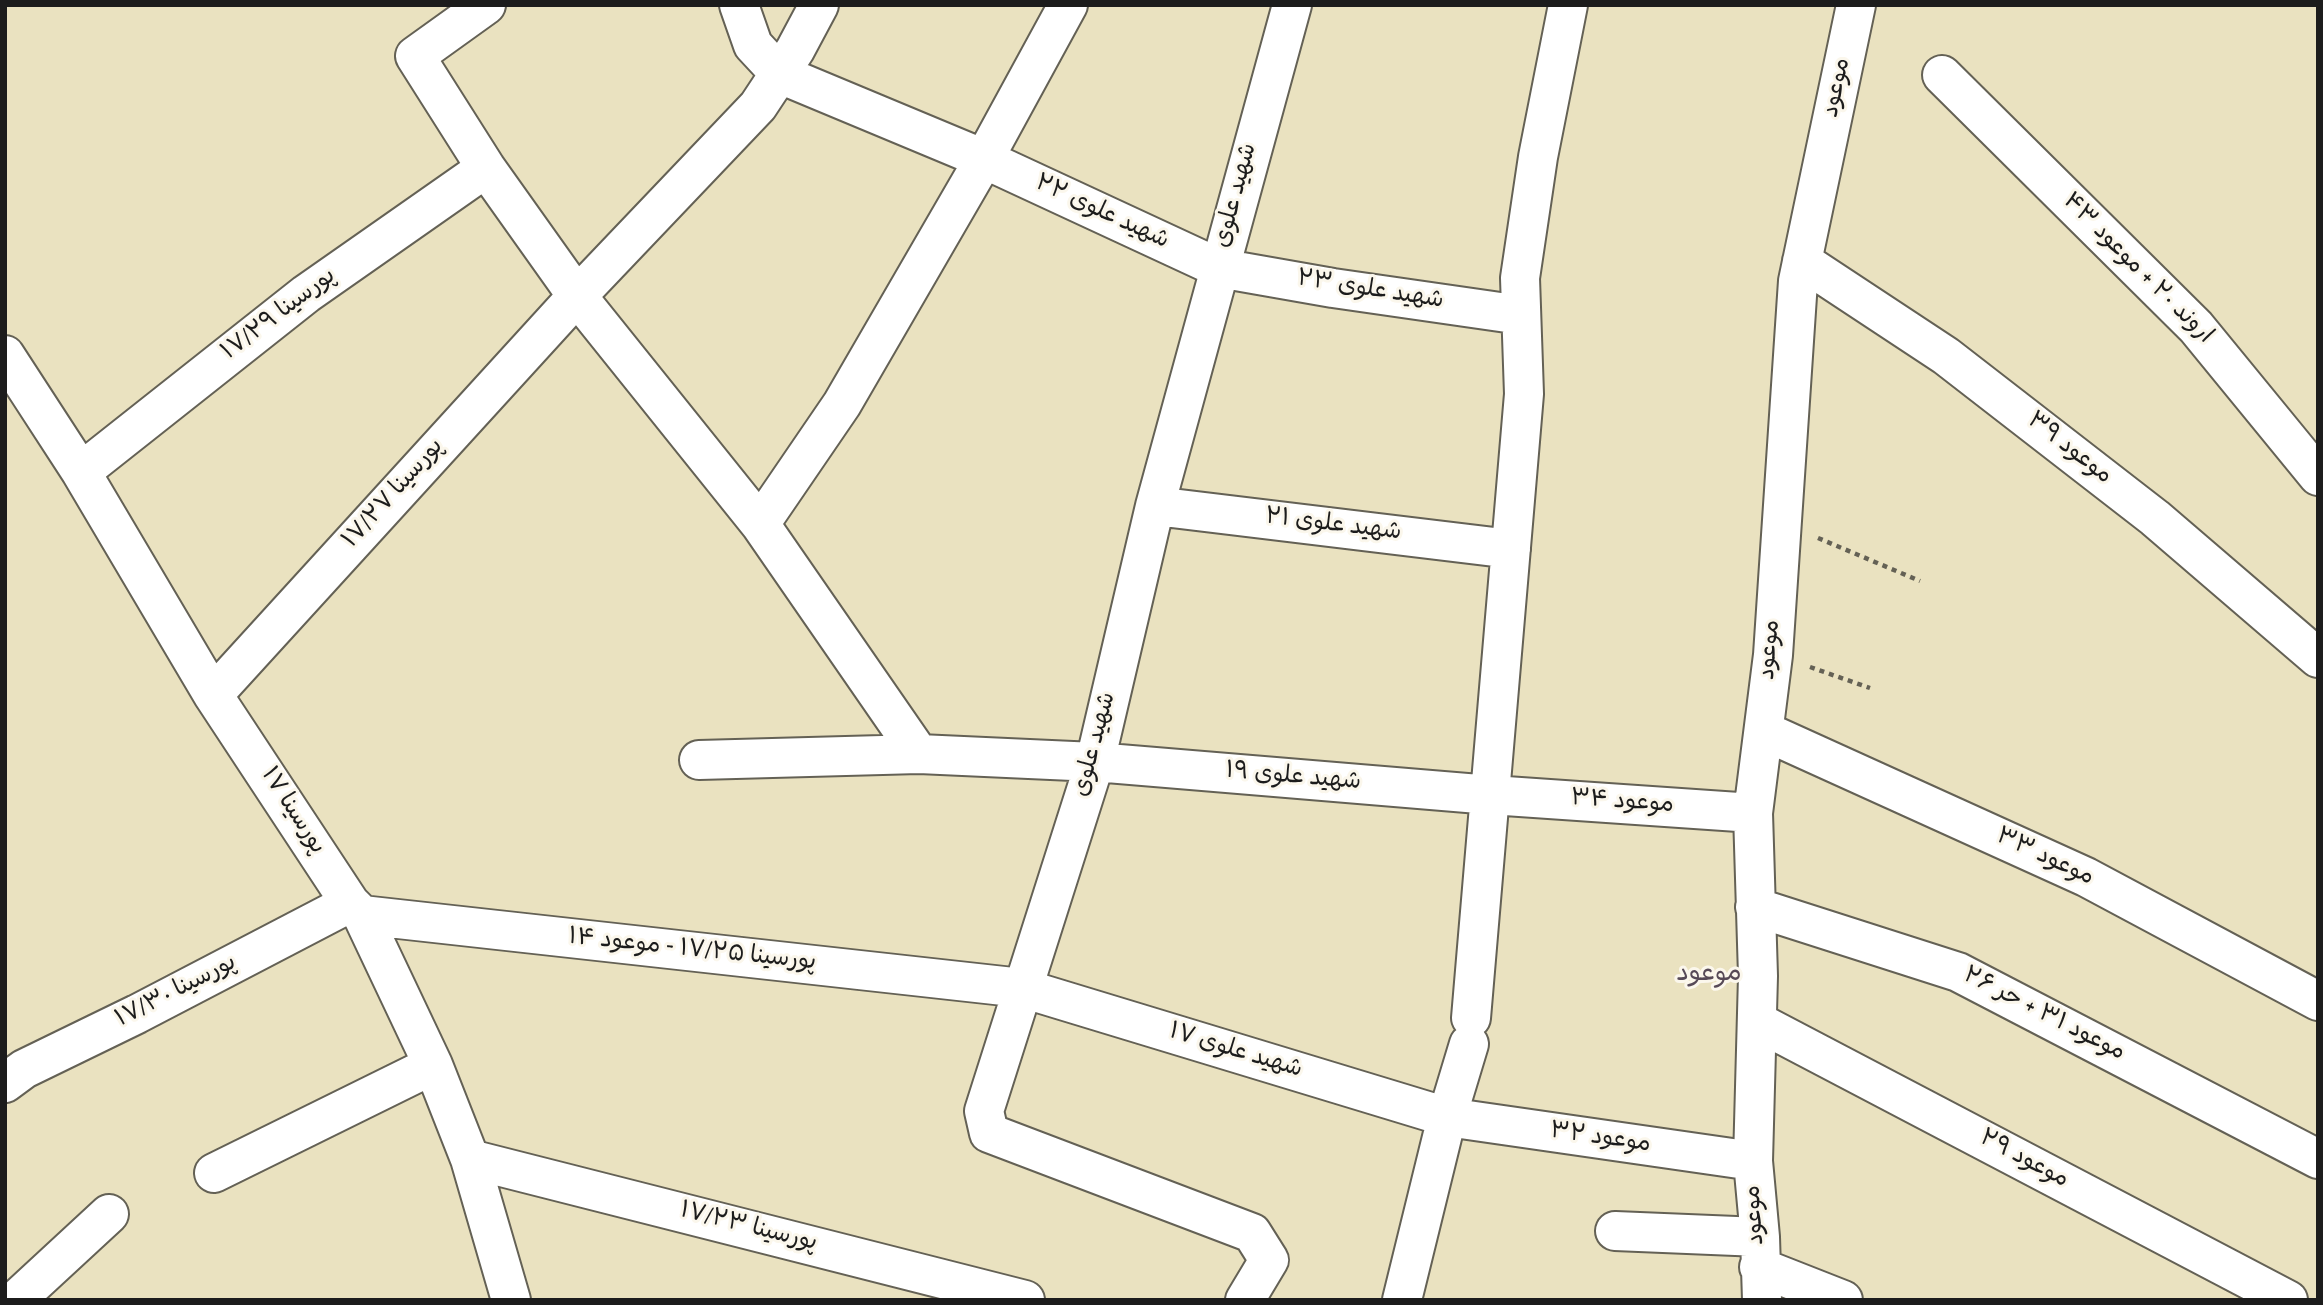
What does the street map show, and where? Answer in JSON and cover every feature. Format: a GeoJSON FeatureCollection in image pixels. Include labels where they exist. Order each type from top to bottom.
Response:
{"type":"FeatureCollection","features":[{"type":"Feature","properties":{"kind":"street"},"geometry":{"type":"LineString","coordinates":[[485,5],[415,56],[486,168],[577,296],[760,524],[919,754]]}},
{"type":"Feature","properties":{"kind":"street"},"geometry":{"type":"LineString","coordinates":[[739,5],[753,45],[780,74]]}},
{"type":"Feature","properties":{"kind":"street","name":"پورسینا ۱۷/۲۷"},"geometry":{"type":"LineString","coordinates":[[213,695],[577,296],[758,106],[780,74],[819,5]]}},
{"type":"Feature","properties":{"kind":"street"},"geometry":{"type":"LineString","coordinates":[[760,524],[842,404],[984,159],[1068,5]]}},
{"type":"Feature","properties":{"kind":"street","name":"شهید علوی"},"geometry":{"type":"LineString","coordinates":[[1245,1300],[1269,1260],[1252,1233],[989,1133],[984,1111],[1095,762],[1154,506],[1292,5]]}},
{"type":"Feature","properties":{"kind":"street"},"geometry":{"type":"LineString","coordinates":[[1402,1300],[1470,1031],[1524,394],[1520,278],[1538,157],[1569,5]]}},
{"type":"Feature","properties":{"kind":"street","name":"موعود"},"geometry":{"type":"LineString","coordinates":[[1760,1268],[1753,1161],[1758,1022],[1753,813],[1773,655],[1798,281],[1856,5]]}},
{"type":"Feature","properties":{"kind":"street","name":"شهید علوی ۲۲"},"geometry":{"type":"LineString","coordinates":[[780,74],[984,159],[1219,268]]}},
{"type":"Feature","properties":{"kind":"street","name":"اروند ۲۰ + موعود ۴۳"},"geometry":{"type":"LineString","coordinates":[[1942,75],[2196,327],[2318,476]]}},
{"type":"Feature","properties":{"kind":"street","name":"پورسینا ۱۷/۲۹"},"geometry":{"type":"LineString","coordinates":[[81,472],[306,294],[486,168]]}},
{"type":"Feature","properties":{"kind":"street","name":"موعود ۳۹"},"geometry":{"type":"LineString","coordinates":[[1802,261],[1957,364],[2155,517],[2318,658]]}},
{"type":"Feature","properties":{"kind":"street","name":"شهید علوی ۲۳"},"geometry":{"type":"LineString","coordinates":[[1219,268],[1521,315]]}},
{"type":"Feature","properties":{"kind":"street","name":"پورسینا ۱۷"},"geometry":{"type":"LineString","coordinates":[[5,355],[81,472],[213,695],[356,909],[433,1065],[470,1159],[511,1300]]}},
{"type":"Feature","properties":{"kind":"street","name":"شهید علوی ۲۱"},"geometry":{"type":"LineString","coordinates":[[1154,506],[1511,549]]}},
{"type":"Feature","properties":{"kind":"street","name":"موعود ۳۳"},"geometry":{"type":"LineString","coordinates":[[1764,731],[2086,877],[2318,1001]]}},
{"type":"Feature","properties":{"kind":"street","name":"شهید علوی ۱۹"},"geometry":{"type":"LineString","coordinates":[[699,760],[919,754],[1095,762],[1491,795]]}},
{"type":"Feature","properties":{"kind":"street","name":"موعود ۳۴"},"geometry":{"type":"LineString","coordinates":[[1491,795],[1753,813]]}},
{"type":"Feature","properties":{"kind":"street","name":"موعود ۳۱ + حر ۲۶"},"geometry":{"type":"LineString","coordinates":[[1755,908],[1958,972],[2318,1158]]}},
{"type":"Feature","properties":{"kind":"street","name":"پورسینا ۱۷/۲۵ - موعود ۱۴"},"geometry":{"type":"LineString","coordinates":[[356,909],[1022,988]]}},
{"type":"Feature","properties":{"kind":"street","name":"پورسینا ۱۷/۳۰"},"geometry":{"type":"LineString","coordinates":[[5,1083],[24,1069],[356,909]]}},
{"type":"Feature","properties":{"kind":"street","name":"شهید علوی ۱۷"},"geometry":{"type":"LineString","coordinates":[[1022,988],[1447,1117]]}},
{"type":"Feature","properties":{"kind":"street","name":"موعود ۲۹"},"geometry":{"type":"LineString","coordinates":[[1758,1022],[2288,1300]]}},
{"type":"Feature","properties":{"kind":"street"},"geometry":{"type":"LineString","coordinates":[[214,1173],[433,1065]]}},
{"type":"Feature","properties":{"kind":"street","name":"موعود ۳۲"},"geometry":{"type":"LineString","coordinates":[[1447,1117],[1753,1161]]}},
{"type":"Feature","properties":{"kind":"street","name":"پورسینا ۱۷/۲۳"},"geometry":{"type":"LineString","coordinates":[[470,1159],[1025,1300]]}},
{"type":"Feature","properties":{"kind":"street"},"geometry":{"type":"LineString","coordinates":[[16,1300],[109,1214]]}},
{"type":"Feature","properties":{"kind":"street"},"geometry":{"type":"LineString","coordinates":[[1615,1231],[1760,1268],[1843,1300]]}},
{"type":"Feature","properties":{"kind":"path"},"geometry":{"type":"LineString","coordinates":[[1782,523],[1920,580]]}},
{"type":"Feature","properties":{"kind":"path"},"geometry":{"type":"LineString","coordinates":[[1773,655],[1870,688]]}},
{"type":"Feature","properties":{"kind":"district","name":"موعود"},"geometry":{"type":"Point","coordinates":[1709,976]}}]}
